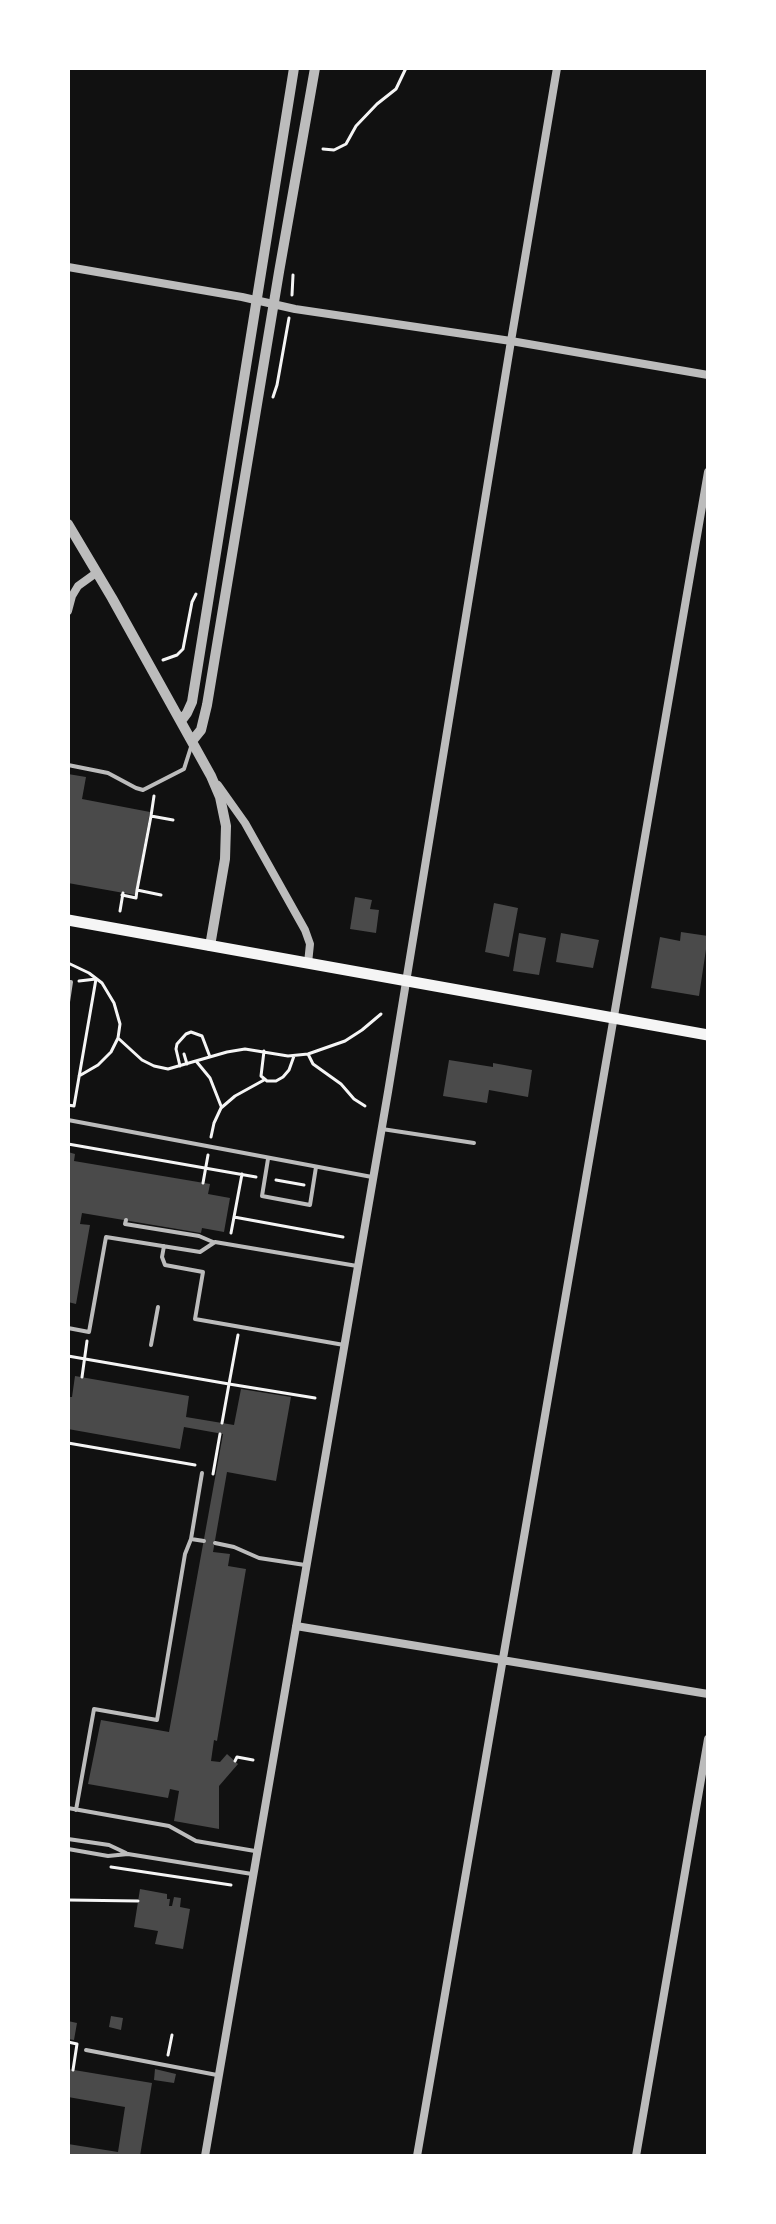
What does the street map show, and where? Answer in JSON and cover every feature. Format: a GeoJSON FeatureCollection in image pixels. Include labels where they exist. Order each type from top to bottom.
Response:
{"type":"FeatureCollection","features":[{"type":"Feature","properties":{"kind":"main road"},"geometry":{"type":"LineString","coordinates":[[68,920],[708,1035]]}},
{"type":"Feature","properties":{"kind":"street"},"geometry":{"type":"LineString","coordinates":[[181,721],[192,702],[294,68]]}},
{"type":"Feature","properties":{"kind":"street"},"geometry":{"type":"LineString","coordinates":[[192,741],[201,730],[207,705],[315,68]]}},
{"type":"Feature","properties":{"kind":"street"},"geometry":{"type":"LineString","coordinates":[[205,2156],[346,1345],[557,68]]}},
{"type":"Feature","properties":{"kind":"street"},"geometry":{"type":"LineString","coordinates":[[68,267],[295,309],[511,341],[708,375]]}},
{"type":"Feature","properties":{"kind":"street"},"geometry":{"type":"LineString","coordinates":[[417,2156],[708,472]]}},
{"type":"Feature","properties":{"kind":"street"},"geometry":{"type":"LineString","coordinates":[[68,524],[181,721],[220,797],[226,834],[224,870],[210,946]]}},
{"type":"Feature","properties":{"kind":"street"},"geometry":{"type":"LineString","coordinates":[[68,611],[78,586],[96,573]]}},
{"type":"Feature","properties":{"kind":"street"},"geometry":{"type":"LineString","coordinates":[[211,776],[245,823],[305,930],[310,944],[308,963]]}},
{"type":"Feature","properties":{"kind":"street"},"geometry":{"type":"LineString","coordinates":[[296,1626],[708,1694]]}},
{"type":"Feature","properties":{"kind":"street"},"geometry":{"type":"LineString","coordinates":[[636,2156],[708,1739]]}},
{"type":"Feature","properties":{"kind":"lane"},"geometry":{"type":"LineString","coordinates":[[68,765],[108,773],[140,789],[147,789],[184,769],[192,741]]}},
{"type":"Feature","properties":{"kind":"lane"},"geometry":{"type":"LineString","coordinates":[[68,1002],[70,982]]}},
{"type":"Feature","properties":{"kind":"lane"},"geometry":{"type":"LineString","coordinates":[[68,1120],[374,1177]]}},
{"type":"Feature","properties":{"kind":"lane"},"geometry":{"type":"LineString","coordinates":[[382,1129],[474,1143]]}},
{"type":"Feature","properties":{"kind":"lane"},"geometry":{"type":"LineString","coordinates":[[268,1158],[262,1196],[310,1205],[316,1167]]}},
{"type":"Feature","properties":{"kind":"lane"},"geometry":{"type":"LineString","coordinates":[[126,1220],[125,1224],[199,1236],[229,1245],[359,1267]]}},
{"type":"Feature","properties":{"kind":"lane"},"geometry":{"type":"LineString","coordinates":[[68,1328],[89,1332],[106,1237],[200,1252],[215,1242]]}},
{"type":"Feature","properties":{"kind":"lane"},"geometry":{"type":"LineString","coordinates":[[164,1246],[162,1257],[165,1265],[203,1272],[195,1319],[346,1345]]}},
{"type":"Feature","properties":{"kind":"lane"},"geometry":{"type":"LineString","coordinates":[[151,1345],[158,1307]]}},
{"type":"Feature","properties":{"kind":"lane"},"geometry":{"type":"LineString","coordinates":[[76,1810],[94,1709],[157,1720],[202,1473]]}},
{"type":"Feature","properties":{"kind":"lane"},"geometry":{"type":"LineString","coordinates":[[191,1539],[204,1541]]}},
{"type":"Feature","properties":{"kind":"lane"},"geometry":{"type":"LineString","coordinates":[[215,1543],[259,1558],[307,1565]]}},
{"type":"Feature","properties":{"kind":"lane"},"geometry":{"type":"LineString","coordinates":[[68,1808],[169,1826],[196,1841],[258,1851]]}},
{"type":"Feature","properties":{"kind":"lane"},"geometry":{"type":"LineString","coordinates":[[68,1839],[109,1845],[128,1854]]}},
{"type":"Feature","properties":{"kind":"lane"},"geometry":{"type":"LineString","coordinates":[[68,1849],[108,1856],[128,1854],[254,1875]]}},
{"type":"Feature","properties":{"kind":"lane"},"geometry":{"type":"LineString","coordinates":[[86,2050],[219,2075]]}},
{"type":"Feature","properties":{"kind":"path"},"geometry":{"type":"LineString","coordinates":[[323,149],[334,150],[346,144],[356,126],[396,89],[406,68]]}},
{"type":"Feature","properties":{"kind":"path"},"geometry":{"type":"LineString","coordinates":[[271,401],[286,334]]}},
{"type":"Feature","properties":{"kind":"path"},"geometry":{"type":"LineString","coordinates":[[169,657],[177,655],[184,646]]}},
{"type":"Feature","properties":{"kind":"path"},"geometry":{"type":"LineString","coordinates":[[120,911],[123,894],[136,898],[156,784]]}},
{"type":"Feature","properties":{"kind":"path"},"geometry":{"type":"LineString","coordinates":[[151,816],[173,820]]}},
{"type":"Feature","properties":{"kind":"path"},"geometry":{"type":"LineString","coordinates":[[137,890],[161,895]]}},
{"type":"Feature","properties":{"kind":"path"},"geometry":{"type":"LineString","coordinates":[[68,963],[96,979],[106,989],[117,1009],[120,1024],[118,1038],[106,1059],[79,1076]]}},
{"type":"Feature","properties":{"kind":"path"},"geometry":{"type":"LineString","coordinates":[[70,982],[96,979]]}},
{"type":"Feature","properties":{"kind":"path"},"geometry":{"type":"LineString","coordinates":[[68,1105],[74,1106],[96,979]]}},
{"type":"Feature","properties":{"kind":"path"},"geometry":{"type":"LineString","coordinates":[[118,1038],[148,1063],[168,1069],[245,1049],[294,1056],[308,1054],[345,1041],[381,1014]]}},
{"type":"Feature","properties":{"kind":"path"},"geometry":{"type":"LineString","coordinates":[[180,1066],[177,1044],[191,1032],[202,1036],[210,1057]]}},
{"type":"Feature","properties":{"kind":"path"},"geometry":{"type":"LineString","coordinates":[[264,1051],[264,1080]]}},
{"type":"Feature","properties":{"kind":"path"},"geometry":{"type":"LineString","coordinates":[[184,1054],[187,1064]]}},
{"type":"Feature","properties":{"kind":"path"},"geometry":{"type":"LineString","coordinates":[[308,1054],[313,1064],[365,1106]]}},
{"type":"Feature","properties":{"kind":"path"},"geometry":{"type":"LineString","coordinates":[[211,1137],[221,1108],[235,1096],[264,1080],[276,1081],[283,1077],[294,1056]]}},
{"type":"Feature","properties":{"kind":"path"},"geometry":{"type":"LineString","coordinates":[[196,1061],[210,1078],[221,1108]]}},
{"type":"Feature","properties":{"kind":"path"},"geometry":{"type":"LineString","coordinates":[[68,1144],[256,1177]]}},
{"type":"Feature","properties":{"kind":"path"},"geometry":{"type":"LineString","coordinates":[[203,1183],[208,1153]]}},
{"type":"Feature","properties":{"kind":"path"},"geometry":{"type":"LineString","coordinates":[[229,1245],[242,1174]]}},
{"type":"Feature","properties":{"kind":"path"},"geometry":{"type":"LineString","coordinates":[[272,1180],[304,1185]]}},
{"type":"Feature","properties":{"kind":"path"},"geometry":{"type":"LineString","coordinates":[[234,1217],[343,1237]]}},
{"type":"Feature","properties":{"kind":"path"},"geometry":{"type":"LineString","coordinates":[[222,1423],[239,1327]]}},
{"type":"Feature","properties":{"kind":"path"},"geometry":{"type":"LineString","coordinates":[[82,1377],[89,1332]]}},
{"type":"Feature","properties":{"kind":"path"},"geometry":{"type":"LineString","coordinates":[[68,1356],[315,1398]]}},
{"type":"Feature","properties":{"kind":"path"},"geometry":{"type":"LineString","coordinates":[[68,1443],[214,1468]]}},
{"type":"Feature","properties":{"kind":"path"},"geometry":{"type":"LineString","coordinates":[[235,1761],[237,1757],[253,1760]]}},
{"type":"Feature","properties":{"kind":"path"},"geometry":{"type":"LineString","coordinates":[[100,1865],[231,1885]]}},
{"type":"Feature","properties":{"kind":"path"},"geometry":{"type":"LineString","coordinates":[[68,1900],[138,1901]]}},
{"type":"Feature","properties":{"kind":"path"},"geometry":{"type":"LineString","coordinates":[[166,2065],[172,2035]]}},
{"type":"Feature","properties":{"kind":"path"},"geometry":{"type":"LineString","coordinates":[[68,2042],[77,2044],[73,2070]]}},
{"type":"Feature","properties":{"kind":"building"},"geometry":{"type":"Polygon","coordinates":[[[68,774],[86,777],[82,799],[150,812],[135,895],[68,883],[68,774]]]}},
{"type":"Feature","properties":{"kind":"building"},"geometry":{"type":"Polygon","coordinates":[[[355,897],[372,900],[370,909],[379,910],[376,933],[350,929],[355,897]]]}},
{"type":"Feature","properties":{"kind":"building"},"geometry":{"type":"Polygon","coordinates":[[[494,903],[518,908],[509,957],[485,952],[494,903]]]}},
{"type":"Feature","properties":{"kind":"building"},"geometry":{"type":"Polygon","coordinates":[[[681,932],[708,936],[699,996],[651,988],[660,937],[680,941],[681,932]]]}},
{"type":"Feature","properties":{"kind":"building"},"geometry":{"type":"Polygon","coordinates":[[[519,933],[546,938],[539,975],[513,971],[519,933]]]}},
{"type":"Feature","properties":{"kind":"building"},"geometry":{"type":"Polygon","coordinates":[[[561,933],[599,940],[593,968],[556,962],[561,933]]]}},
{"type":"Feature","properties":{"kind":"building"},"geometry":{"type":"Polygon","coordinates":[[[449,1060],[532,1070],[528,1097],[489,1090],[487,1103],[443,1096],[449,1060]]]}},
{"type":"Feature","properties":{"kind":"building"},"geometry":{"type":"Polygon","coordinates":[[[68,1152],[75,1154],[74,1161],[210,1184],[208,1194],[230,1198],[224,1232],[202,1228],[201,1233],[82,1213],[80,1224],[90,1225],[76,1304],[68,1302],[68,1152]]]}},
{"type":"Feature","properties":{"kind":"building"},"geometry":{"type":"Polygon","coordinates":[[[75,1376],[189,1396],[186,1417],[234,1425],[241,1389],[291,1397],[276,1481],[227,1472],[213,1552],[230,1554],[228,1566],[246,1569],[211,1761],[220,1762],[227,1754],[238,1764],[219,1786],[219,1829],[174,1821],[179,1791],[170,1789],[168,1798],[88,1784],[101,1720],[169,1732],[223,1434],[184,1427],[180,1449],[68,1429],[68,1397],[72,1397],[75,1376]]]}},
{"type":"Feature","properties":{"kind":"building"},"geometry":{"type":"Polygon","coordinates":[[[140,1889],[167,1894],[169,1906],[172,1906],[174,1897],[181,1898],[180,1907],[190,1909],[183,1949],[155,1944],[158,1931],[134,1927],[140,1889]]]}},
{"type":"Feature","properties":{"kind":"building"},"geometry":{"type":"Polygon","coordinates":[[[111,2016],[123,2018],[121,2030],[109,2027],[111,2016]]]}},
{"type":"Feature","properties":{"kind":"building"},"geometry":{"type":"Polygon","coordinates":[[[68,2021],[77,2023],[74,2040],[68,2039],[68,2021]]]}},
{"type":"Feature","properties":{"kind":"building"},"geometry":{"type":"Polygon","coordinates":[[[68,2069],[152,2083],[140,2156],[68,2156],[68,2144],[118,2152],[125,2107],[68,2097],[68,2069]]]}},
{"type":"Feature","properties":{"kind":"building"},"geometry":{"type":"Polygon","coordinates":[[[155,2069],[176,2074],[174,2083],[154,2080],[155,2069]]]}}]}
